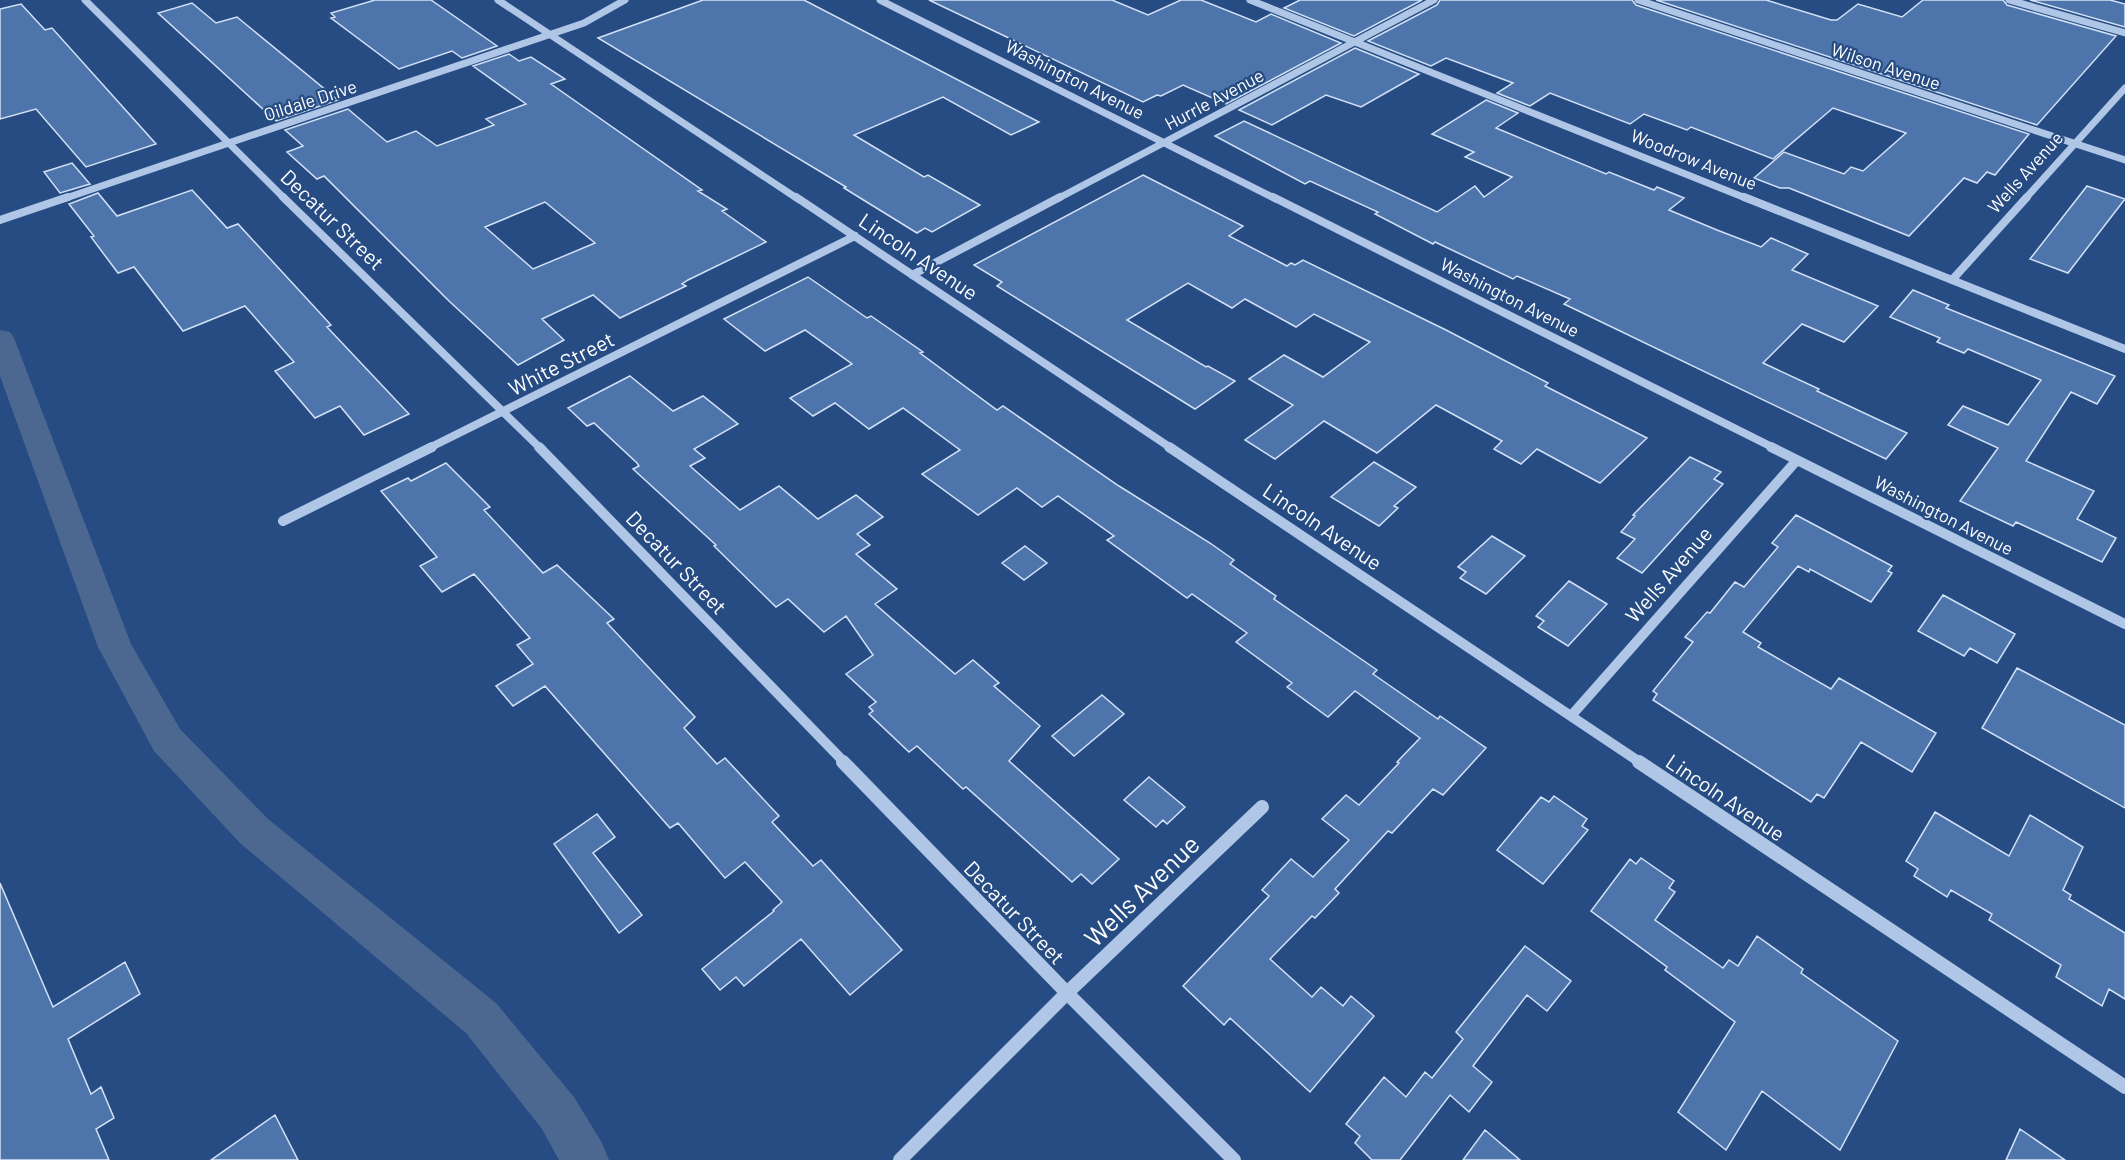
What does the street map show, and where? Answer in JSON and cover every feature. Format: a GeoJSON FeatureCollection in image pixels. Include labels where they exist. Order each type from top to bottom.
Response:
{"type":"FeatureCollection","features":[{"type":"Feature","properties":{"kind":"street","name":"Decatur Street"},"geometry":{"type":"LineString","coordinates":[[85,0],[227,143],[504,411],[1067,993],[1234,1160]]}},
{"type":"Feature","properties":{"kind":"street","name":"Lincoln Avenue"},"geometry":{"type":"LineString","coordinates":[[498,0],[912,274],[2125,1087]]}},
{"type":"Feature","properties":{"kind":"street","name":"Oildale Drive"},"geometry":{"type":"LineString","coordinates":[[0,220],[584,23],[625,0]]}},
{"type":"Feature","properties":{"kind":"street","name":"Washington Avenue"},"geometry":{"type":"LineString","coordinates":[[880,0],[2125,624]]}},
{"type":"Feature","properties":{"kind":"street","name":"Woodrow Avenue"},"geometry":{"type":"LineString","coordinates":[[1250,0],[2125,350]]}},
{"type":"Feature","properties":{"kind":"street","name":"Hurrle Avenue"},"geometry":{"type":"LineString","coordinates":[[912,274],[1434,0]]}},
{"type":"Feature","properties":{"kind":"street","name":"Wilson Avenue"},"geometry":{"type":"LineString","coordinates":[[1638,0],[2125,160]]}},
{"type":"Feature","properties":{"kind":"street"},"geometry":{"type":"LineString","coordinates":[[2008,0],[2125,33]]}},
{"type":"Feature","properties":{"kind":"street","name":"Wells Avenue"},"geometry":{"type":"LineString","coordinates":[[1952,280],[2125,88]]}},
{"type":"Feature","properties":{"kind":"street","name":"White Street"},"geometry":{"type":"LineString","coordinates":[[283,521],[855,236]]}},
{"type":"Feature","properties":{"kind":"street","name":"Wells Avenue"},"geometry":{"type":"LineString","coordinates":[[1571,716],[1797,460]]}},
{"type":"Feature","properties":{"kind":"street","name":"Wells Avenue"},"geometry":{"type":"LineString","coordinates":[[900,1160],[1067,993],[1262,807]]}},
{"type":"Feature","properties":{"kind":"building"},"geometry":{"type":"Polygon","coordinates":[[[375,0],[431,0],[497,46],[462,58],[452,51],[399,69],[331,18],[335,17],[331,13],[375,0]]]}},
{"type":"Feature","properties":{"kind":"building"},"geometry":{"type":"Polygon","coordinates":[[[703,0],[804,0],[1039,122],[1011,135],[943,97],[854,135],[924,177],[928,175],[980,205],[932,232],[925,228],[917,233],[844,188],[846,187],[598,38],[703,0]]]}},
{"type":"Feature","properties":{"kind":"building"},"geometry":{"type":"Polygon","coordinates":[[[929,0],[1112,0],[1148,15],[1181,0],[1201,0],[1256,22],[1271,14],[1341,43],[1226,104],[1183,85],[1143,102],[929,0]]]}},
{"type":"Feature","properties":{"kind":"building"},"geometry":{"type":"Polygon","coordinates":[[[1300,0],[1422,0],[1354,36],[1284,8],[1300,0]]]}},
{"type":"Feature","properties":{"kind":"building"},"geometry":{"type":"Polygon","coordinates":[[[1440,0],[1632,0],[1636,5],[2029,134],[1995,175],[1987,172],[1977,183],[1964,178],[1909,236],[1789,188],[1780,188],[1754,178],[1784,152],[1844,174],[1851,167],[1863,171],[1906,133],[1833,108],[1773,159],[1691,127],[1687,130],[1644,114],[1630,124],[1550,93],[1530,106],[1497,93],[1513,83],[1446,58],[1431,66],[1368,41],[1437,5],[1440,0]]]}},
{"type":"Feature","properties":{"kind":"building"},"geometry":{"type":"Polygon","coordinates":[[[1656,0],[1766,0],[1837,20],[1858,4],[1902,17],[1923,0],[2003,0],[2007,5],[2116,36],[2037,125],[1656,0]]]}},
{"type":"Feature","properties":{"kind":"building"},"geometry":{"type":"Polygon","coordinates":[[[2030,0],[2110,0],[2125,4],[2125,27],[2030,0]]]}},
{"type":"Feature","properties":{"kind":"building"},"geometry":{"type":"Polygon","coordinates":[[[192,3],[216,23],[237,17],[338,100],[276,121],[158,13],[192,3]]]}},
{"type":"Feature","properties":{"kind":"building"},"geometry":{"type":"Polygon","coordinates":[[[21,4],[45,30],[52,28],[156,144],[86,167],[36,109],[0,119],[0,9],[21,4]]]}},
{"type":"Feature","properties":{"kind":"building"},"geometry":{"type":"Polygon","coordinates":[[[1355,48],[1419,74],[1361,107],[1326,95],[1272,125],[1239,110],[1355,48]]]}},
{"type":"Feature","properties":{"kind":"building"},"geometry":{"type":"Polygon","coordinates":[[[509,54],[519,61],[531,57],[565,79],[551,84],[702,190],[698,191],[727,209],[722,211],[766,242],[688,280],[682,284],[686,286],[620,318],[593,295],[542,319],[564,340],[518,365],[449,301],[324,176],[317,179],[287,152],[303,146],[285,130],[348,109],[387,142],[416,131],[437,146],[494,125],[486,119],[526,104],[473,66],[509,54]],[[545,202],[485,227],[533,269],[595,243],[545,202]]]}},
{"type":"Feature","properties":{"kind":"building"},"geometry":{"type":"Polygon","coordinates":[[[1486,100],[1518,113],[1496,128],[1606,174],[1609,172],[1654,190],[1657,187],[1684,198],[1669,210],[1717,230],[1761,247],[1771,238],[1808,254],[1792,270],[1878,306],[1844,342],[1802,324],[1763,363],[1907,433],[1886,459],[1564,304],[1570,299],[1517,276],[1513,279],[1435,242],[1433,244],[1375,214],[1378,212],[1310,181],[1305,184],[1215,136],[1244,121],[1437,212],[1475,186],[1484,197],[1512,177],[1465,157],[1474,152],[1432,134],[1486,100]]]}},
{"type":"Feature","properties":{"kind":"building"},"geometry":{"type":"Polygon","coordinates":[[[72,163],[90,184],[60,193],[44,172],[72,163]]]}},
{"type":"Feature","properties":{"kind":"building"},"geometry":{"type":"Polygon","coordinates":[[[1143,175],[1243,226],[1229,236],[1287,266],[1291,263],[1295,265],[1303,260],[1446,330],[1548,383],[1545,386],[1647,438],[1600,483],[1537,449],[1521,464],[1494,449],[1502,441],[1436,405],[1377,453],[1324,421],[1275,459],[1245,440],[1293,405],[1249,379],[1284,355],[1323,377],[1370,342],[1314,314],[1296,327],[1245,299],[1232,308],[1188,283],[1127,320],[1206,367],[1235,381],[1195,409],[997,286],[1002,282],[974,265],[1143,175]]]}},
{"type":"Feature","properties":{"kind":"building"},"geometry":{"type":"Polygon","coordinates":[[[2087,186],[2125,199],[2068,273],[2030,259],[2087,186]]]}},
{"type":"Feature","properties":{"kind":"building"},"geometry":{"type":"Polygon","coordinates":[[[192,190],[227,228],[238,224],[331,325],[327,327],[409,414],[364,435],[340,406],[315,418],[275,371],[294,362],[245,306],[183,331],[134,267],[118,273],[91,237],[94,236],[69,204],[98,193],[117,216],[192,190]]]}},
{"type":"Feature","properties":{"kind":"building"},"geometry":{"type":"Polygon","coordinates":[[[808,277],[867,318],[871,316],[923,352],[920,353],[997,410],[1003,406],[1119,486],[1210,543],[1234,560],[1230,564],[1276,596],[1274,599],[1377,670],[1373,674],[1438,719],[1440,716],[1486,748],[1443,795],[1433,789],[1392,833],[1388,831],[1335,889],[1339,893],[1315,918],[1312,916],[1270,959],[1312,997],[1321,987],[1343,1006],[1351,996],[1374,1016],[1310,1092],[1230,1018],[1224,1025],[1183,986],[1269,896],[1262,890],[1291,859],[1313,877],[1349,840],[1322,819],[1346,795],[1359,805],[1420,738],[1355,691],[1328,717],[1287,687],[1292,683],[1236,642],[1247,633],[1192,594],[1187,598],[1107,540],[1114,536],[1058,496],[1042,507],[1017,488],[978,515],[922,474],[960,450],[903,408],[869,429],[835,403],[813,416],[790,398],[852,364],[805,330],[765,351],[724,319],[808,277]]]}},
{"type":"Feature","properties":{"kind":"building"},"geometry":{"type":"Polygon","coordinates":[[[1913,290],[1949,305],[1946,308],[2115,376],[2097,404],[2071,392],[2026,461],[2094,491],[2077,519],[2116,538],[2102,562],[2016,522],[2013,526],[1960,501],[1998,448],[1948,425],[1963,406],[2008,425],[2041,380],[1968,349],[1964,353],[1937,342],[1940,338],[1890,317],[1913,290]]]}},
{"type":"Feature","properties":{"kind":"building"},"geometry":{"type":"Polygon","coordinates":[[[630,376],[673,411],[703,396],[738,424],[694,449],[705,458],[690,466],[740,510],[779,486],[818,519],[856,495],[883,517],[857,534],[870,545],[856,554],[897,589],[875,604],[955,674],[973,660],[999,683],[994,686],[1040,726],[1009,761],[1119,859],[1092,884],[1081,874],[1072,882],[966,787],[963,789],[917,746],[909,752],[869,714],[873,711],[869,707],[876,702],[846,674],[873,655],[846,616],[824,632],[788,599],[776,607],[714,546],[716,545],[633,469],[639,466],[637,463],[594,423],[587,426],[568,408],[630,376]]]}},
{"type":"Feature","properties":{"kind":"building"},"geometry":{"type":"Polygon","coordinates":[[[1690,457],[1721,472],[1714,479],[1723,484],[1642,573],[1617,558],[1635,539],[1621,532],[1635,516],[1633,515],[1690,457]]]}},
{"type":"Feature","properties":{"kind":"building"},"geometry":{"type":"Polygon","coordinates":[[[1374,462],[1416,487],[1394,506],[1398,508],[1379,526],[1331,497],[1374,462]]]}},
{"type":"Feature","properties":{"kind":"building"},"geometry":{"type":"Polygon","coordinates":[[[446,463],[490,507],[484,510],[543,573],[557,565],[614,619],[607,623],[695,717],[684,728],[717,764],[725,758],[779,816],[772,822],[813,866],[821,860],[902,950],[850,995],[801,939],[744,986],[736,977],[720,990],[702,969],[782,902],[745,862],[725,878],[678,823],[670,828],[545,686],[513,706],[496,686],[533,664],[517,645],[530,638],[474,574],[442,592],[420,566],[437,557],[381,491],[408,478],[411,481],[446,463]]]}},
{"type":"Feature","properties":{"kind":"building"},"geometry":{"type":"Polygon","coordinates":[[[1796,515],[1892,566],[1888,571],[1892,573],[1871,602],[1810,569],[1809,572],[1798,566],[1743,632],[1761,643],[1758,647],[1831,689],[1839,678],[1936,733],[1912,772],[1861,742],[1824,798],[1817,794],[1811,802],[1653,700],[1657,694],[1653,691],[1693,642],[1685,637],[1707,612],[1710,613],[1735,582],[1744,587],[1778,547],[1772,543],[1796,515]]]}},
{"type":"Feature","properties":{"kind":"building"},"geometry":{"type":"Polygon","coordinates":[[[1492,536],[1525,556],[1486,594],[1460,578],[1466,572],[1458,567],[1492,536]]]}},
{"type":"Feature","properties":{"kind":"building"},"geometry":{"type":"Polygon","coordinates":[[[1025,546],[1047,563],[1024,580],[1002,563],[1025,546]]]}},
{"type":"Feature","properties":{"kind":"building"},"geometry":{"type":"Polygon","coordinates":[[[1569,581],[1607,604],[1568,646],[1538,627],[1544,621],[1536,616],[1569,581]]]}},
{"type":"Feature","properties":{"kind":"building"},"geometry":{"type":"Polygon","coordinates":[[[1943,595],[2015,634],[1997,663],[1970,648],[1964,656],[1918,631],[1943,595]]]}},
{"type":"Feature","properties":{"kind":"building"},"geometry":{"type":"Polygon","coordinates":[[[2017,668],[2125,725],[2125,808],[1982,728],[2017,668]]]}},
{"type":"Feature","properties":{"kind":"building"},"geometry":{"type":"Polygon","coordinates":[[[1102,695],[1124,714],[1074,756],[1052,736],[1102,695]]]}},
{"type":"Feature","properties":{"kind":"building"},"geometry":{"type":"Polygon","coordinates":[[[1149,777],[1185,807],[1167,824],[1163,820],[1156,827],[1124,800],[1149,777]]]}},
{"type":"Feature","properties":{"kind":"building"},"geometry":{"type":"Polygon","coordinates":[[[1554,796],[1587,819],[1582,826],[1588,830],[1543,884],[1497,850],[1541,797],[1549,802],[1554,796]]]}},
{"type":"Feature","properties":{"kind":"building"},"geometry":{"type":"Polygon","coordinates":[[[1935,812],[2009,856],[2030,815],[2083,847],[2063,890],[2071,895],[2069,899],[2125,933],[2125,999],[2109,989],[2102,1006],[2056,977],[2061,965],[1989,920],[1992,914],[1951,890],[1947,897],[1914,876],[1918,869],[1906,861],[1935,812]]]}},
{"type":"Feature","properties":{"kind":"building"},"geometry":{"type":"Polygon","coordinates":[[[597,814],[615,837],[593,853],[642,915],[619,933],[554,844],[597,814]]]}},
{"type":"Feature","properties":{"kind":"building"},"geometry":{"type":"Polygon","coordinates":[[[1641,858],[1674,881],[1669,888],[1675,892],[1655,920],[1723,968],[1729,960],[1738,966],[1757,936],[1803,969],[1801,973],[1898,1041],[1840,1150],[1762,1091],[1726,1150],[1678,1112],[1735,1022],[1665,970],[1667,967],[1591,911],[1630,859],[1636,864],[1641,858]]]}},
{"type":"Feature","properties":{"kind":"building"},"geometry":{"type":"Polygon","coordinates":[[[0,883],[53,1007],[125,962],[140,994],[68,1039],[91,1094],[101,1087],[114,1118],[96,1129],[109,1160],[0,1160],[0,883]]]}},
{"type":"Feature","properties":{"kind":"building"},"geometry":{"type":"Polygon","coordinates":[[[1525,946],[1571,981],[1547,1011],[1527,995],[1473,1066],[1492,1082],[1469,1112],[1450,1095],[1400,1160],[1372,1160],[1355,1143],[1360,1136],[1346,1124],[1384,1077],[1406,1097],[1425,1072],[1432,1078],[1463,1039],[1456,1032],[1525,946]]]}},
{"type":"Feature","properties":{"kind":"building"},"geometry":{"type":"Polygon","coordinates":[[[275,1115],[298,1160],[211,1160],[275,1115]]]}},
{"type":"Feature","properties":{"kind":"building"},"geometry":{"type":"Polygon","coordinates":[[[2020,1129],[2065,1160],[2006,1160],[2020,1129]]]}},
{"type":"Feature","properties":{"kind":"building"},"geometry":{"type":"Polygon","coordinates":[[[1485,1130],[1520,1160],[1463,1160],[1485,1130]]]}},
{"type":"Feature","properties":{"kind":"waterway"},"geometry":{"type":"LineString","coordinates":[[0,338],[115,647],[167,740],[254,831],[481,1018],[558,1113],[585,1160]]}}]}
